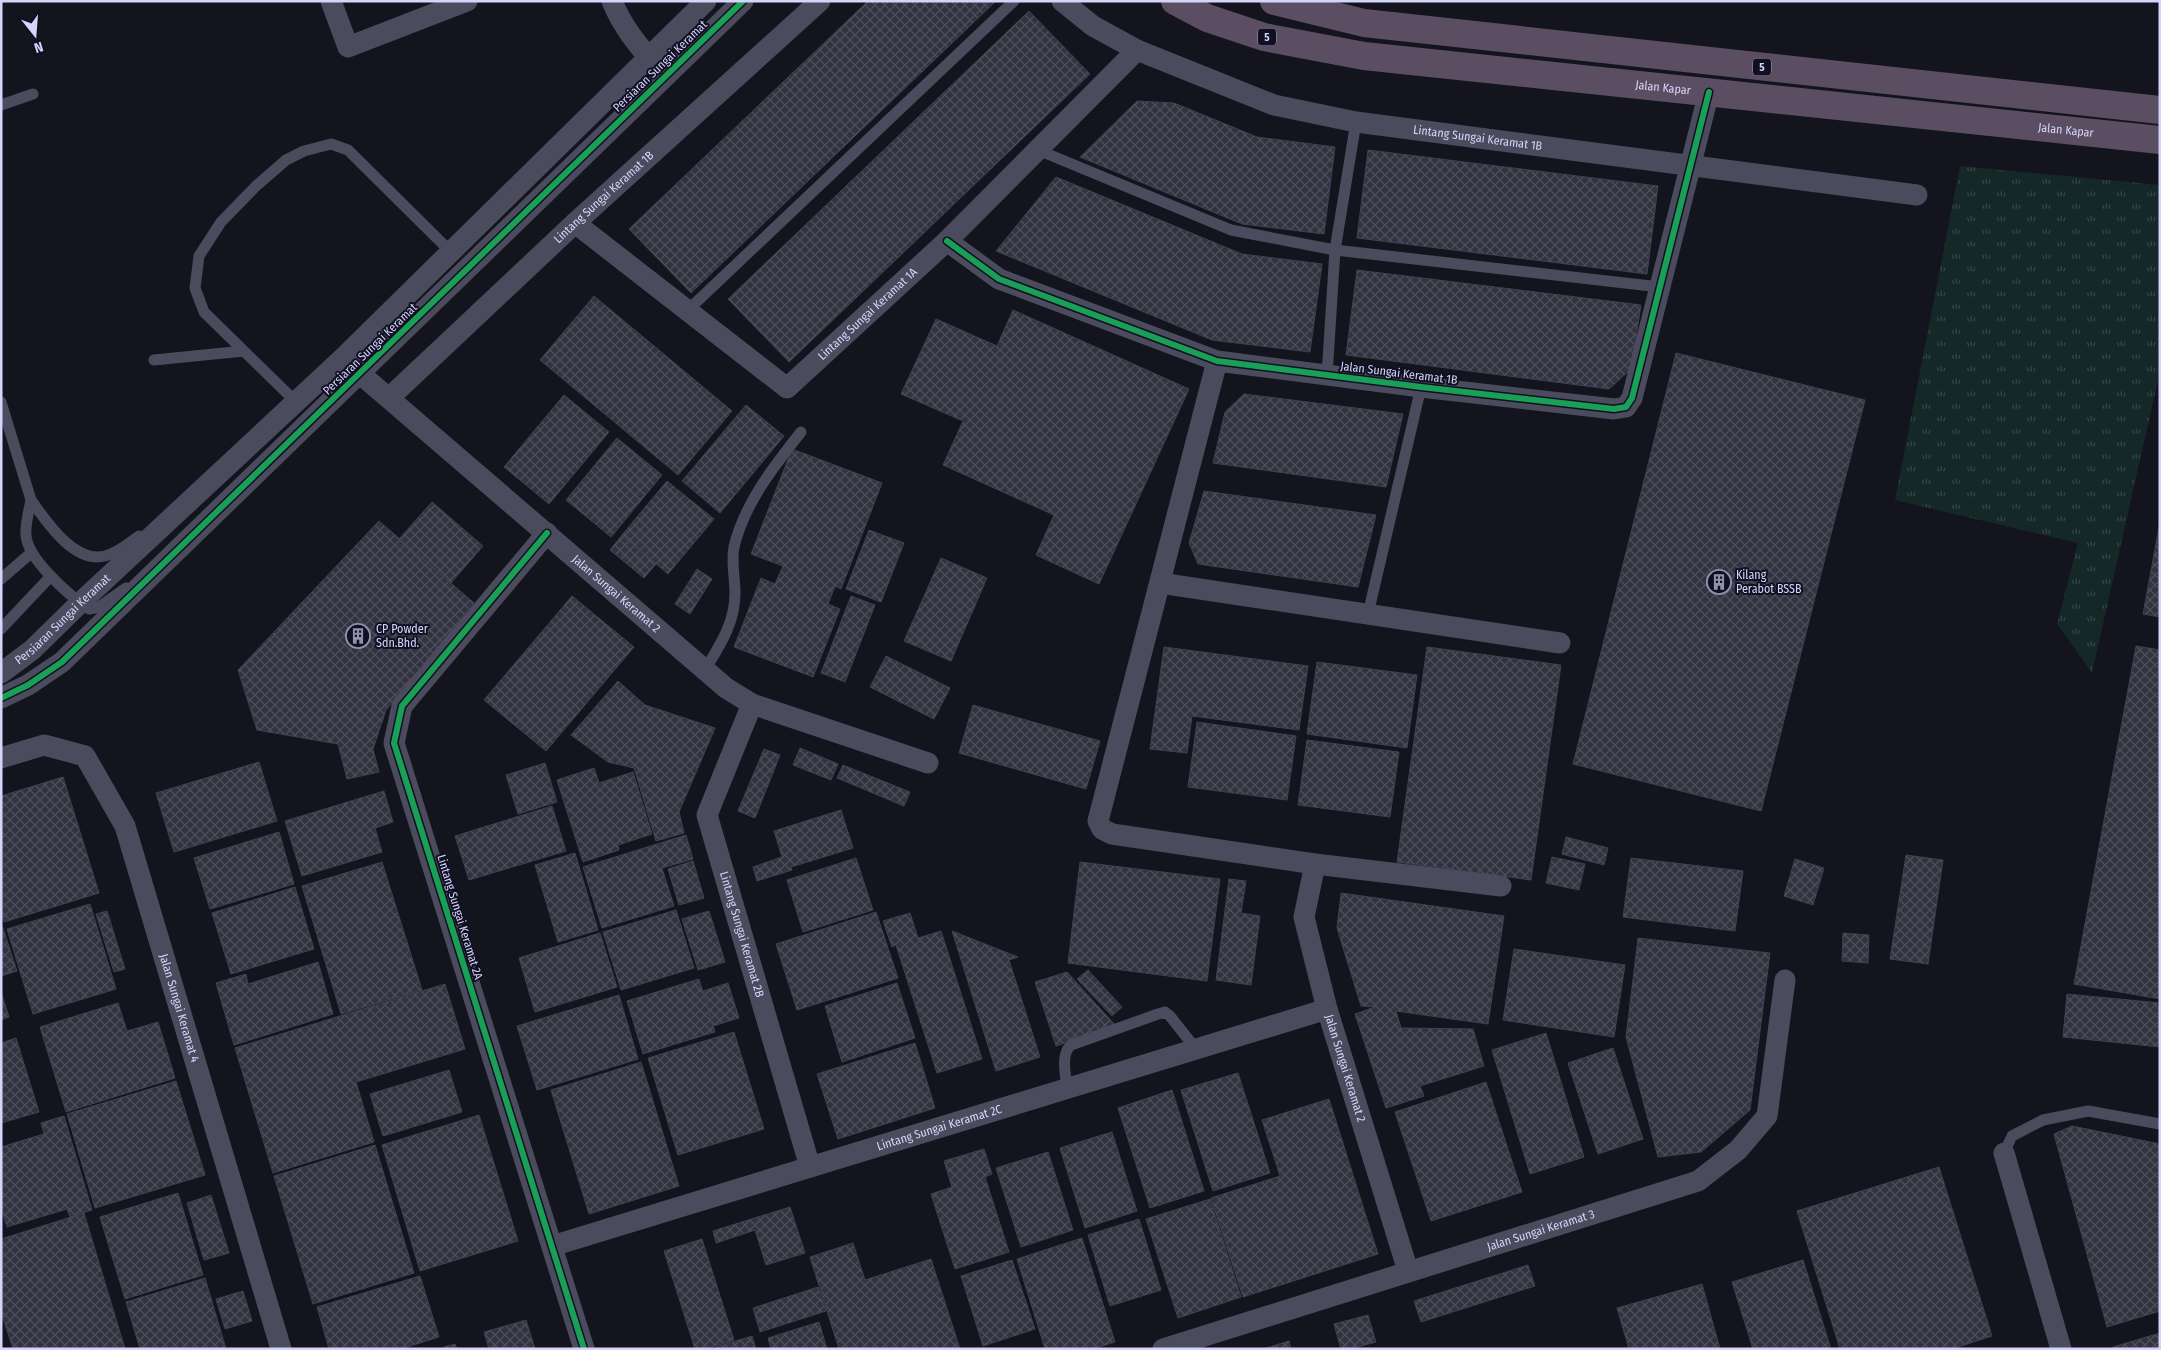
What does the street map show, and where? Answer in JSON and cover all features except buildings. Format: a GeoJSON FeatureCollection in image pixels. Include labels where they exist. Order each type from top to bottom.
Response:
{"type":"FeatureCollection","features":[{"type":"Feature","properties":{"kind":"highway","name":"Jalan Kapar"},"geometry":{"type":"LineString","coordinates":[[1175,1],[1207,18],[1264,37],[1364,56],[2160,140]]}},
{"type":"Feature","properties":{"kind":"highway","name":"5"},"geometry":{"type":"LineString","coordinates":[[1274,1],[1364,23],[2160,110]]}},
{"type":"Feature","properties":{"kind":"street"},"geometry":{"type":"LineString","coordinates":[[331,1],[348,46],[467,1]]}},
{"type":"Feature","properties":{"kind":"street","name":"Persiaran Sungai Keramat"},"geometry":{"type":"LineString","coordinates":[[1,673],[32,650],[342,359],[706,1]]}},
{"type":"Feature","properties":{"kind":"street","name":"Persiaran Sungai Keramat"},"geometry":{"type":"LineString","coordinates":[[1,698],[28,685],[62,662],[743,1]]}},
{"type":"Feature","properties":{"kind":"street","name":"Lintang Sungai Keramat 1B"},"geometry":{"type":"LineString","coordinates":[[389,398],[575,223],[820,1]]}},
{"type":"Feature","properties":{"kind":"street","name":"Lintang Sungai Keramat 1B"},"geometry":{"type":"LineString","coordinates":[[1062,1],[1093,26],[1137,50],[1274,105],[1356,122],[1917,195]]}},
{"type":"Feature","properties":{"kind":"street"},"geometry":{"type":"LineString","coordinates":[[619,5],[649,58],[667,75]]}},
{"type":"Feature","properties":{"kind":"street","name":"Lintang Sungai Keramat 1A"},"geometry":{"type":"LineString","coordinates":[[575,223],[788,388],[947,241],[1137,50]]}},
{"type":"Feature","properties":{"kind":"street","name":"Jalan Sungai Keramat 1B"},"geometry":{"type":"LineString","coordinates":[[947,241],[999,279],[1217,361],[1421,388],[1614,409],[1626,407],[1632,398],[1692,167],[1709,92]]}},
{"type":"Feature","properties":{"kind":"street","name":"Jalan Sungai Keramat 2"},"geometry":{"type":"LineString","coordinates":[[342,359],[726,688],[752,704],[928,763]]}},
{"type":"Feature","properties":{"kind":"street"},"geometry":{"type":"LineString","coordinates":[[1217,361],[1098,821],[1102,829],[1112,834],[1315,864],[1502,886]]}},
{"type":"Feature","properties":{"kind":"street","name":"Lintang Sungai Keramat 2A"},"geometry":{"type":"LineString","coordinates":[[547,533],[402,706],[394,743],[584,1349]]}},
{"type":"Feature","properties":{"kind":"street"},"geometry":{"type":"LineString","coordinates":[[1160,583],[1560,644]]}},
{"type":"Feature","properties":{"kind":"street","name":"Lintang Sungai Keramat 2B"},"geometry":{"type":"LineString","coordinates":[[752,704],[706,815],[810,1167]]}},
{"type":"Feature","properties":{"kind":"street","name":"Jalan Sungai Keramat 4"},"geometry":{"type":"LineString","coordinates":[[1,758],[44,745],[85,756],[125,826],[281,1349]]}},
{"type":"Feature","properties":{"kind":"street","name":"Jalan Sungai Keramat 2"},"geometry":{"type":"LineString","coordinates":[[1315,864],[1304,917],[1327,1009],[1408,1272]]}},
{"type":"Feature","properties":{"kind":"street","name":"Jalan Sungai Keramat 3"},"geometry":{"type":"LineString","coordinates":[[1163,1349],[1698,1181],[1738,1150],[1767,1116],[1785,980]]}},
{"type":"Feature","properties":{"kind":"street","name":"Lintang Sungai Keramat 2C"},"geometry":{"type":"LineString","coordinates":[[552,1246],[1327,1009]]}},
{"type":"Feature","properties":{"kind":"street"},"geometry":{"type":"LineString","coordinates":[[2004,1153],[2061,1349]]}},
{"type":"Feature","properties":{"kind":"lane"},"geometry":{"type":"LineString","coordinates":[[688,310],[1014,1]]}},
{"type":"Feature","properties":{"kind":"lane"},"geometry":{"type":"LineString","coordinates":[[1,105],[33,94]]}},
{"type":"Feature","properties":{"kind":"lane"},"geometry":{"type":"LineString","coordinates":[[1327,376],[1335,250],[1356,122]]}},
{"type":"Feature","properties":{"kind":"lane"},"geometry":{"type":"LineString","coordinates":[[296,402],[204,312],[195,288],[199,256],[221,222],[250,192],[286,160],[304,151],[331,144],[348,150],[370,173],[408,207],[451,252]]}},
{"type":"Feature","properties":{"kind":"lane"},"geometry":{"type":"LineString","coordinates":[[1038,150],[1231,230],[1335,250],[1660,287]]}},
{"type":"Feature","properties":{"kind":"lane"},"geometry":{"type":"LineString","coordinates":[[154,360],[244,351]]}},
{"type":"Feature","properties":{"kind":"lane"},"geometry":{"type":"LineString","coordinates":[[1368,614],[1421,388]]}},
{"type":"Feature","properties":{"kind":"lane"},"geometry":{"type":"LineString","coordinates":[[1,402],[30,500],[50,528],[76,550],[89,555],[104,557],[115,552],[188,503]]}},
{"type":"Feature","properties":{"kind":"lane"},"geometry":{"type":"LineString","coordinates":[[705,670],[727,634],[735,596],[734,548],[750,506],[774,466],[801,432]]}},
{"type":"Feature","properties":{"kind":"lane"},"geometry":{"type":"LineString","coordinates":[[30,500],[26,536],[31,553],[51,576],[89,609],[99,606],[135,581],[162,566]]}},
{"type":"Feature","properties":{"kind":"lane"},"geometry":{"type":"LineString","coordinates":[[1,579],[31,553]]}},
{"type":"Feature","properties":{"kind":"lane"},"geometry":{"type":"LineString","coordinates":[[1,629],[51,576]]}},
{"type":"Feature","properties":{"kind":"lane"},"geometry":{"type":"LineString","coordinates":[[1067,1089],[1065,1055],[1066,1050],[1071,1045],[1158,1014],[1165,1012],[1170,1016],[1196,1049]]}},
{"type":"Feature","properties":{"kind":"lane"},"geometry":{"type":"LineString","coordinates":[[2004,1153],[2012,1136],[2042,1120],[2088,1112],[2160,1124]]}},
{"type":"Feature","properties":{"kind":"green space"},"geometry":{"type":"Polygon","coordinates":[[[1960,166],[2160,185],[2160,371],[2092,673],[2057,624],[2078,543],[1895,500],[1960,166]]]}},
{"type":"Feature","properties":{"kind":"cycle path"},"geometry":{"type":"LineString","coordinates":[[1,698],[28,685],[62,662],[743,1]]}},
{"type":"Feature","properties":{"kind":"cycle path"},"geometry":{"type":"LineString","coordinates":[[947,241],[999,279],[1217,361],[1614,409],[1626,407],[1632,398],[1709,92]]}},
{"type":"Feature","properties":{"kind":"cycle path"},"geometry":{"type":"LineString","coordinates":[[547,533],[402,706],[394,743],[584,1349]]}},
{"type":"Feature","properties":{"kind":"place","name":"Kilang Perabot BSSB"},"geometry":{"type":"Point","coordinates":[1719,582]}},
{"type":"Feature","properties":{"kind":"place","name":"CP Powder Sdn.Bhd."},"geometry":{"type":"Point","coordinates":[358,636]}}]}
